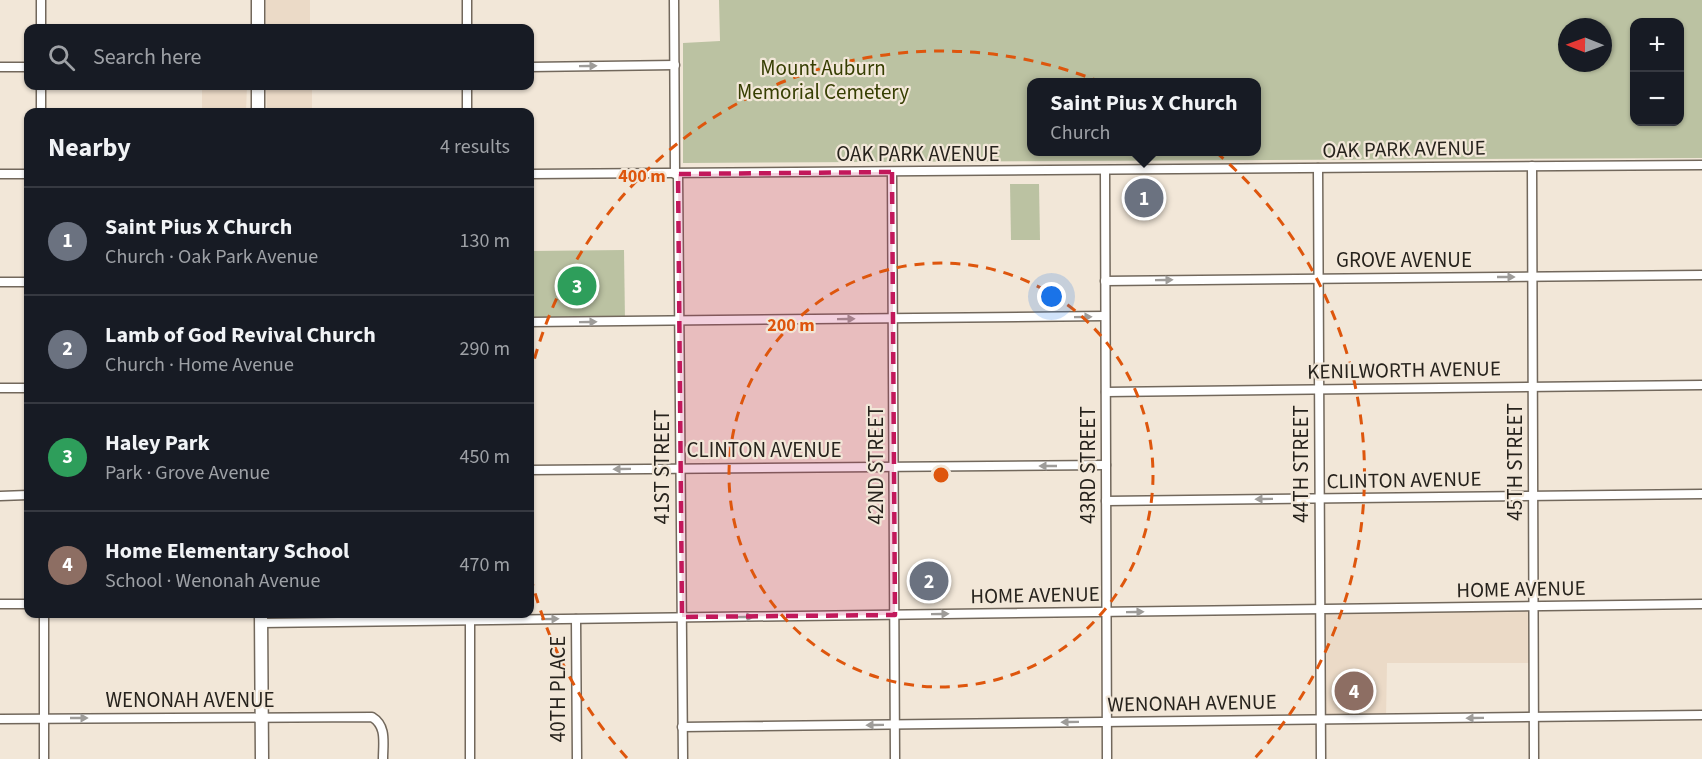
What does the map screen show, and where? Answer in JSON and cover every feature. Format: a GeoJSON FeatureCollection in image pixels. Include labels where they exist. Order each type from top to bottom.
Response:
{"type":"FeatureCollection","features":[{"type":"Feature","properties":{"kind":"main road"},"geometry":{"type":"LineString","coordinates":[[258,0],[258,24]]}},
{"type":"Feature","properties":{"kind":"main road"},"geometry":{"type":"LineString","coordinates":[[258,90],[258,108]]}},
{"type":"Feature","properties":{"kind":"main road"},"geometry":{"type":"LineString","coordinates":[[261,618],[262,759]]}},
{"type":"Feature","properties":{"kind":"street"},"geometry":{"type":"LineString","coordinates":[[41,0],[41,24]]}},
{"type":"Feature","properties":{"kind":"street"},"geometry":{"type":"LineString","coordinates":[[467,0],[467,24]]}},
{"type":"Feature","properties":{"kind":"street","name":"41ST STREET"},"geometry":{"type":"LineString","coordinates":[[674,0],[681,469],[682,759]]}},
{"type":"Feature","properties":{"kind":"street"},"geometry":{"type":"LineString","coordinates":[[534,67],[675,65]]}},
{"type":"Feature","properties":{"kind":"street"},"geometry":{"type":"LineString","coordinates":[[0,67],[24,67]]}},
{"type":"Feature","properties":{"kind":"street"},"geometry":{"type":"LineString","coordinates":[[41,90],[41,108]]}},
{"type":"Feature","properties":{"kind":"street"},"geometry":{"type":"LineString","coordinates":[[467,90],[467,108]]}},
{"type":"Feature","properties":{"kind":"street","name":"OAK PARK AVENUE"},"geometry":{"type":"LineString","coordinates":[[534,174],[1702,165]]}},
{"type":"Feature","properties":{"kind":"street","name":"45TH STREET"},"geometry":{"type":"LineString","coordinates":[[1532,166],[1534,759]]}},
{"type":"Feature","properties":{"kind":"street","name":"44TH STREET"},"geometry":{"type":"LineString","coordinates":[[1318,168],[1321,759]]}},
{"type":"Feature","properties":{"kind":"street","name":"43RD STREET"},"geometry":{"type":"LineString","coordinates":[[1105,171],[1107,759]]}},
{"type":"Feature","properties":{"kind":"street","name":"42ND STREET"},"geometry":{"type":"LineString","coordinates":[[892,172],[895,759]]}},
{"type":"Feature","properties":{"kind":"street"},"geometry":{"type":"LineString","coordinates":[[0,174],[24,174]]}},
{"type":"Feature","properties":{"kind":"street","name":"GROVE AVENUE"},"geometry":{"type":"LineString","coordinates":[[1105,281],[1702,275]]}},
{"type":"Feature","properties":{"kind":"street"},"geometry":{"type":"LineString","coordinates":[[0,282],[24,282]]}},
{"type":"Feature","properties":{"kind":"street"},"geometry":{"type":"LineString","coordinates":[[534,322],[1106,316]]}},
{"type":"Feature","properties":{"kind":"street","name":"KENILWORTH AVENUE"},"geometry":{"type":"LineString","coordinates":[[1106,392],[1702,385]]}},
{"type":"Feature","properties":{"kind":"street"},"geometry":{"type":"LineString","coordinates":[[0,388],[24,388]]}},
{"type":"Feature","properties":{"kind":"street","name":"CLINTON AVENUE"},"geometry":{"type":"LineString","coordinates":[[534,470],[1106,465]]}},
{"type":"Feature","properties":{"kind":"street","name":"CLINTON AVENUE"},"geometry":{"type":"LineString","coordinates":[[1106,501],[1702,494]]}},
{"type":"Feature","properties":{"kind":"street"},"geometry":{"type":"LineString","coordinates":[[0,496],[24,495]]}},
{"type":"Feature","properties":{"kind":"street"},"geometry":{"type":"LineString","coordinates":[[0,604],[24,604]]}},
{"type":"Feature","properties":{"kind":"street","name":"HOME AVENUE"},"geometry":{"type":"LineString","coordinates":[[523,618],[1702,604]]}},
{"type":"Feature","properties":{"kind":"street"},"geometry":{"type":"LineString","coordinates":[[44,618],[44,759]]}},
{"type":"Feature","properties":{"kind":"street"},"geometry":{"type":"LineString","coordinates":[[470,618],[470,759]]}},
{"type":"Feature","properties":{"kind":"street","name":"40TH PLACE"},"geometry":{"type":"LineString","coordinates":[[576,619],[577,759]]}},
{"type":"Feature","properties":{"kind":"street","name":"WENONAH AVENUE"},"geometry":{"type":"LineString","coordinates":[[682,727],[1702,715]]}},
{"type":"Feature","properties":{"kind":"street","name":"WENONAH AVENUE"},"geometry":{"type":"LineString","coordinates":[[0,719],[372,717],[383,729],[383,759]]}},
{"type":"Feature","properties":{"kind":"highlighted area"},"geometry":{"type":"Polygon","coordinates":[[[892,172],[895,615],[682,617],[678,174],[892,172]]]}},
{"type":"Feature","properties":{"kind":"shaded area"},"geometry":{"type":"Polygon","coordinates":[[[266,0],[310,0],[310,24],[266,24],[266,0]]]}},
{"type":"Feature","properties":{"kind":"shaded area"},"geometry":{"type":"Polygon","coordinates":[[[202,90],[247,90],[246,108],[202,108],[202,90]]]}},
{"type":"Feature","properties":{"kind":"shaded area"},"geometry":{"type":"Polygon","coordinates":[[[266,90],[312,90],[312,108],[267,108],[266,90]]]}},
{"type":"Feature","properties":{"kind":"shaded area"},"geometry":{"type":"Polygon","coordinates":[[[1530,608],[1530,663],[1387,663],[1386,718],[1322,719],[1322,609],[1530,608]]]}},
{"type":"Feature","properties":{"kind":"green space","name":"Mount Auburn Memorial Cemetery"},"geometry":{"type":"Polygon","coordinates":[[[719,0],[1702,0],[1702,158],[683,163],[683,43],[720,41],[719,0]]]}},
{"type":"Feature","properties":{"kind":"green space"},"geometry":{"type":"Polygon","coordinates":[[[1010,184],[1039,184],[1040,240],[1011,240],[1010,184]]]}},
{"type":"Feature","properties":{"kind":"green space"},"geometry":{"type":"Polygon","coordinates":[[[624,250],[625,320],[534,320],[534,251],[624,250]]]}},
{"type":"Feature","properties":{"kind":"place","name":"Saint Pius X Church"},"geometry":{"type":"Point","coordinates":[1144,198]}},
{"type":"Feature","properties":{"kind":"place","name":"Haley Park"},"geometry":{"type":"Point","coordinates":[577,286]}},
{"type":"Feature","properties":{"kind":"place","name":"Lamb of God Revival Church"},"geometry":{"type":"Point","coordinates":[929,581]}},
{"type":"Feature","properties":{"kind":"place","name":"Home Elementary School"},"geometry":{"type":"Point","coordinates":[1354,691]}}]}
